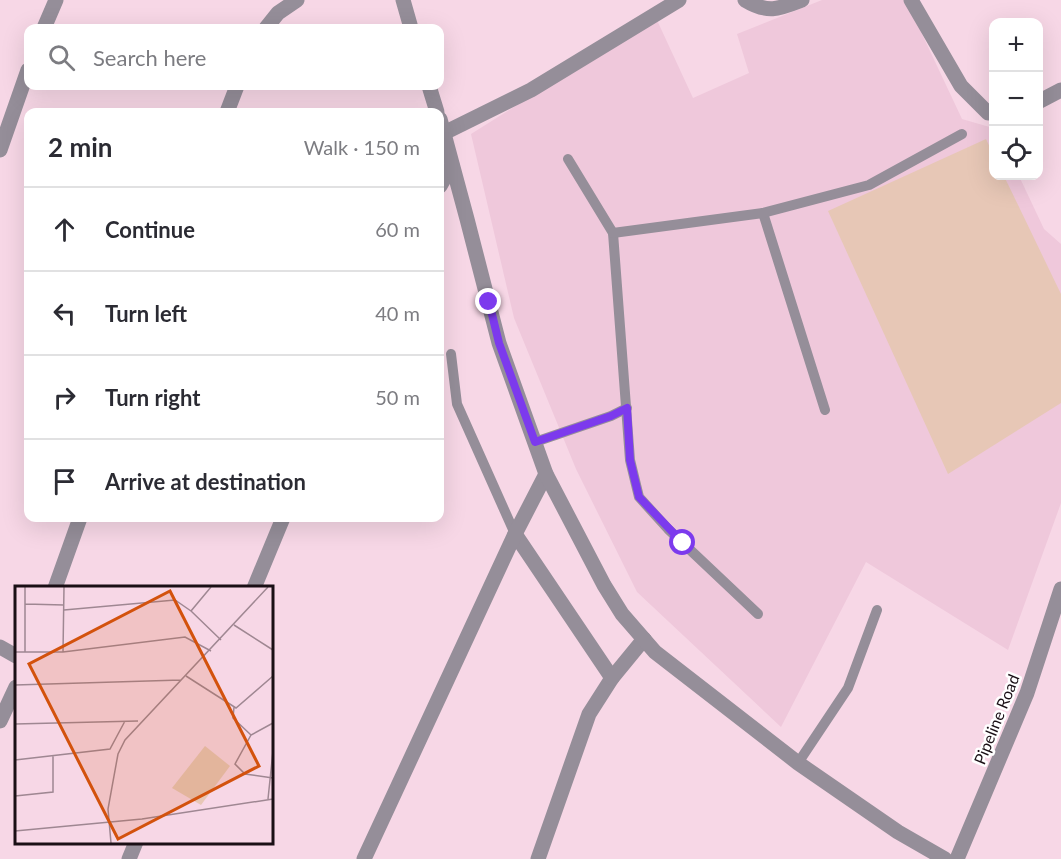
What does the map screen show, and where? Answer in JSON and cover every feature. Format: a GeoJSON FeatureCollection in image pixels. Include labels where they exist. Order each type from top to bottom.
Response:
{"type":"FeatureCollection","features":[{"type":"Feature","properties":{"kind":"street"},"geometry":{"type":"LineString","coordinates":[[46,24],[56,0]]}},
{"type":"Feature","properties":{"kind":"street"},"geometry":{"type":"LineString","coordinates":[[270,24],[278,13],[297,0]]}},
{"type":"Feature","properties":{"kind":"street"},"geometry":{"type":"LineString","coordinates":[[402,0],[410,24]]}},
{"type":"Feature","properties":{"kind":"street"},"geometry":{"type":"LineString","coordinates":[[444,125],[531,90],[679,0]]}},
{"type":"Feature","properties":{"kind":"street"},"geometry":{"type":"LineString","coordinates":[[745,0],[765,10],[784,7],[802,0]]}},
{"type":"Feature","properties":{"kind":"street"},"geometry":{"type":"LineString","coordinates":[[911,0],[961,87],[989,113]]}},
{"type":"Feature","properties":{"kind":"street"},"geometry":{"type":"LineString","coordinates":[[0,150],[24,81]]}},
{"type":"Feature","properties":{"kind":"street"},"geometry":{"type":"LineString","coordinates":[[229,108],[235,90]]}},
{"type":"Feature","properties":{"kind":"street"},"geometry":{"type":"LineString","coordinates":[[430,90],[436,108]]}},
{"type":"Feature","properties":{"kind":"street"},"geometry":{"type":"LineString","coordinates":[[1043,99],[1061,90]]}},
{"type":"Feature","properties":{"kind":"street"},"geometry":{"type":"LineString","coordinates":[[444,134],[499,343],[546,474],[603,585],[622,614],[655,652],[798,764],[898,832],[945,859]]}},
{"type":"Feature","properties":{"kind":"street"},"geometry":{"type":"LineString","coordinates":[[444,179],[452,165]]}},
{"type":"Feature","properties":{"kind":"street"},"geometry":{"type":"LineString","coordinates":[[364,859],[515,534],[546,474]]}},
{"type":"Feature","properties":{"kind":"street"},"geometry":{"type":"LineString","coordinates":[[56,586],[79,522]]}},
{"type":"Feature","properties":{"kind":"street"},"geometry":{"type":"LineString","coordinates":[[255,586],[281,522]]}},
{"type":"Feature","properties":{"kind":"street"},"geometry":{"type":"LineString","coordinates":[[515,534],[612,678]]}},
{"type":"Feature","properties":{"kind":"street","name":"Pipeline Road"},"geometry":{"type":"LineString","coordinates":[[957,859],[1027,693],[1061,589]]}},
{"type":"Feature","properties":{"kind":"street"},"geometry":{"type":"LineString","coordinates":[[538,859],[589,714],[612,678],[644,639]]}},
{"type":"Feature","properties":{"kind":"street"},"geometry":{"type":"LineString","coordinates":[[0,647],[15,655]]}},
{"type":"Feature","properties":{"kind":"street"},"geometry":{"type":"LineString","coordinates":[[0,721],[15,689]]}},
{"type":"Feature","properties":{"kind":"street"},"geometry":{"type":"LineString","coordinates":[[129,859],[136,844]]}},
{"type":"Feature","properties":{"kind":"lane"},"geometry":{"type":"LineString","coordinates":[[613,233],[763,213],[869,185],[962,134]]}},
{"type":"Feature","properties":{"kind":"lane"},"geometry":{"type":"LineString","coordinates":[[568,159],[613,233],[630,460],[639,497],[668,529],[758,614]]}},
{"type":"Feature","properties":{"kind":"lane"},"geometry":{"type":"LineString","coordinates":[[763,213],[825,410]]}},
{"type":"Feature","properties":{"kind":"lane"},"geometry":{"type":"LineString","coordinates":[[451,354],[457,404],[515,534]]}},
{"type":"Feature","properties":{"kind":"lane"},"geometry":{"type":"LineString","coordinates":[[535,442],[611,416],[627,408]]}},
{"type":"Feature","properties":{"kind":"lane"},"geometry":{"type":"LineString","coordinates":[[798,764],[848,688],[877,610]]}},
{"type":"Feature","properties":{"kind":"shaded area"},"geometry":{"type":"Polygon","coordinates":[[[822,0],[906,0],[962,119],[989,127],[989,180],[1021,180],[1044,229],[1061,244],[1061,503],[1008,650],[866,562],[781,727],[637,592],[576,469],[514,318],[471,134],[656,18],[693,98],[749,73],[737,34],[822,0]]]}},
{"type":"Feature","properties":{"kind":"shaded area"},"geometry":{"type":"Polygon","coordinates":[[[986,139],[989,145],[989,180],[1006,180],[1061,294],[1061,403],[948,474],[828,211],[986,139]]]}},
{"type":"Feature","properties":{"kind":"route"},"geometry":{"type":"LineString","coordinates":[[489,302],[499,343],[535,442],[611,416],[627,408],[630,460],[639,497],[683,543]]}}]}
